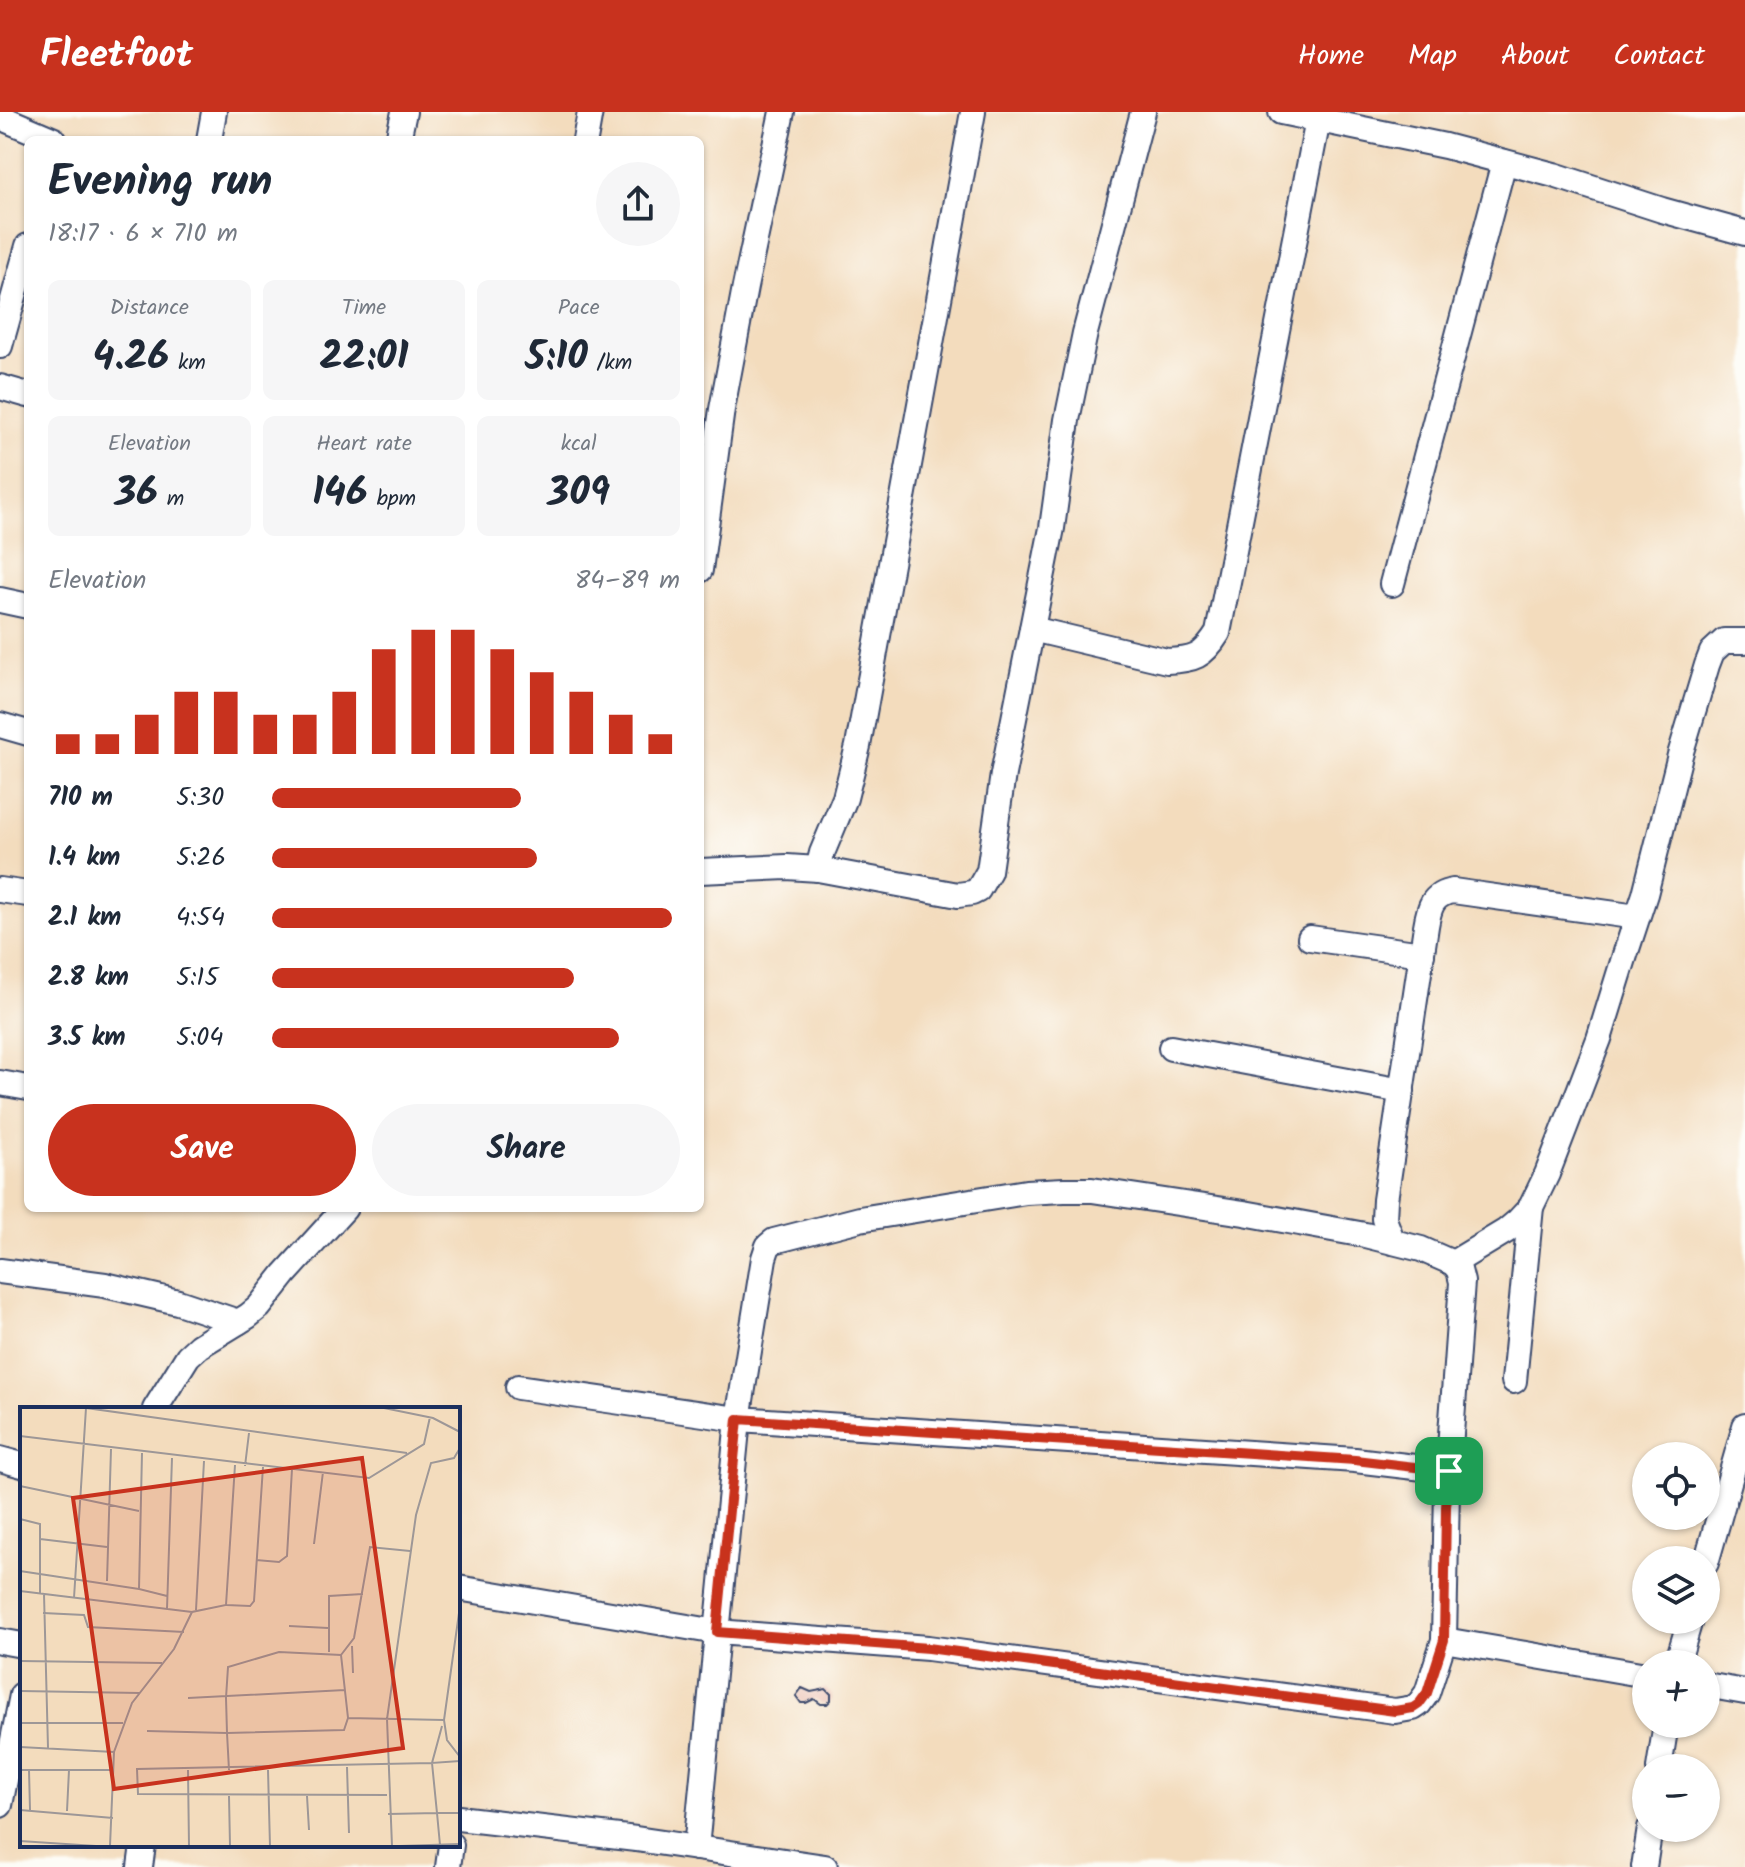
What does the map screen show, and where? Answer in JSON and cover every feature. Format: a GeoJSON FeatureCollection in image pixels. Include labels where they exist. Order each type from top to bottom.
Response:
{"type":"FeatureCollection","features":[{"type":"Feature","properties":{"kind":"street"},"geometry":{"type":"LineString","coordinates":[[210,136],[214,112]]}},
{"type":"Feature","properties":{"kind":"street"},"geometry":{"type":"LineString","coordinates":[[399,136],[404,112]]}},
{"type":"Feature","properties":{"kind":"street"},"geometry":{"type":"LineString","coordinates":[[586,136],[590,112]]}},
{"type":"Feature","properties":{"kind":"street"},"geometry":{"type":"LineString","coordinates":[[704,541],[722,409],[782,112]]}},
{"type":"Feature","properties":{"kind":"street"},"geometry":{"type":"LineString","coordinates":[[818,869],[845,798],[858,746],[973,112]]}},
{"type":"Feature","properties":{"kind":"street"},"geometry":{"type":"LineString","coordinates":[[704,871],[787,867],[818,869],[958,895],[978,890],[989,871],[1003,774],[1052,528],[1067,420],[1082,347],[1143,112]]}},
{"type":"Feature","properties":{"kind":"street"},"geometry":{"type":"LineString","coordinates":[[1281,112],[1445,146],[1554,175],[1745,233]]}},
{"type":"Feature","properties":{"kind":"street"},"geometry":{"type":"LineString","coordinates":[[0,117],[46,132]]}},
{"type":"Feature","properties":{"kind":"street"},"geometry":{"type":"LineString","coordinates":[[1032,629],[1167,661],[1186,660],[1200,655],[1218,633],[1318,120]]}},
{"type":"Feature","properties":{"kind":"street"},"geometry":{"type":"LineString","coordinates":[[1392,584],[1504,162]]}},
{"type":"Feature","properties":{"kind":"street"},"geometry":{"type":"LineString","coordinates":[[0,346],[24,260]]}},
{"type":"Feature","properties":{"kind":"street"},"geometry":{"type":"LineString","coordinates":[[0,387],[24,394]]}},
{"type":"Feature","properties":{"kind":"street"},"geometry":{"type":"LineString","coordinates":[[0,600],[24,605]]}},
{"type":"Feature","properties":{"kind":"street"},"geometry":{"type":"LineString","coordinates":[[1514,1381],[1531,1207],[1547,1174],[1599,1039],[1712,652],[1724,641],[1745,641]]}},
{"type":"Feature","properties":{"kind":"street"},"geometry":{"type":"LineString","coordinates":[[0,725],[24,732]]}},
{"type":"Feature","properties":{"kind":"street"},"geometry":{"type":"LineString","coordinates":[[0,890],[24,893]]}},
{"type":"Feature","properties":{"kind":"street"},"geometry":{"type":"LineString","coordinates":[[1393,1242],[1384,1219],[1385,1200],[1429,909],[1433,900],[1443,892],[1453,891],[1637,917]]}},
{"type":"Feature","properties":{"kind":"street"},"geometry":{"type":"LineString","coordinates":[[1310,938],[1422,954]]}},
{"type":"Feature","properties":{"kind":"street"},"geometry":{"type":"LineString","coordinates":[[1171,1048],[1402,1091]]}},
{"type":"Feature","properties":{"kind":"street"},"geometry":{"type":"LineString","coordinates":[[0,1083],[24,1087]]}},
{"type":"Feature","properties":{"kind":"street"},"geometry":{"type":"LineString","coordinates":[[460,1588],[717,1632],[928,1648],[1395,1711],[1413,1708],[1427,1693],[1444,1640],[1446,1498],[1462,1282],[1459,1270],[1453,1263],[1421,1249],[1365,1235],[1092,1190],[1026,1192],[860,1219],[774,1241],[768,1246],[764,1258],[738,1419],[717,1632],[696,1848]]}},
{"type":"Feature","properties":{"kind":"street"},"geometry":{"type":"LineString","coordinates":[[1453,1263],[1506,1231],[1531,1207]]}},
{"type":"Feature","properties":{"kind":"street"},"geometry":{"type":"LineString","coordinates":[[156,1407],[188,1356],[259,1307],[341,1212]]}},
{"type":"Feature","properties":{"kind":"street"},"geometry":{"type":"LineString","coordinates":[[0,1271],[105,1285],[178,1302],[238,1322]]}},
{"type":"Feature","properties":{"kind":"street"},"geometry":{"type":"LineString","coordinates":[[518,1387],[738,1419],[1355,1460],[1449,1471]]}},
{"type":"Feature","properties":{"kind":"street"},"geometry":{"type":"LineString","coordinates":[[1711,1546],[1745,1426]]}},
{"type":"Feature","properties":{"kind":"street"},"geometry":{"type":"LineString","coordinates":[[0,1459],[20,1464]]}},
{"type":"Feature","properties":{"kind":"street"},"geometry":{"type":"LineString","coordinates":[[1444,1640],[1632,1673]]}},
{"type":"Feature","properties":{"kind":"street"},"geometry":{"type":"LineString","coordinates":[[0,1641],[20,1645]]}},
{"type":"Feature","properties":{"kind":"street"},"geometry":{"type":"LineString","coordinates":[[1720,1688],[1745,1692]]}},
{"type":"Feature","properties":{"kind":"street"},"geometry":{"type":"LineString","coordinates":[[0,1805],[5,1750],[20,1701]]}},
{"type":"Feature","properties":{"kind":"street"},"geometry":{"type":"LineString","coordinates":[[460,1818],[825,1867]]}},
{"type":"Feature","properties":{"kind":"street"},"geometry":{"type":"LineString","coordinates":[[1644,1867],[1648,1842]]}},
{"type":"Feature","properties":{"kind":"street"},"geometry":{"type":"LineString","coordinates":[[140,1867],[143,1847]]}},
{"type":"Feature","properties":{"kind":"street"},"geometry":{"type":"LineString","coordinates":[[448,1867],[451,1847]]}},
{"type":"Feature","properties":{"kind":"building"},"geometry":{"type":"Polygon","coordinates":[[[802,1688],[811,1692],[826,1689],[831,1694],[831,1700],[827,1704],[814,1699],[801,1703],[796,1696],[802,1688]]]}},
{"type":"Feature","properties":{"kind":"route"},"geometry":{"type":"LineString","coordinates":[[738,1419],[1355,1460],[1449,1471],[1444,1640],[1427,1693],[1413,1708],[1395,1711],[928,1648],[717,1632],[738,1419]]}}]}
